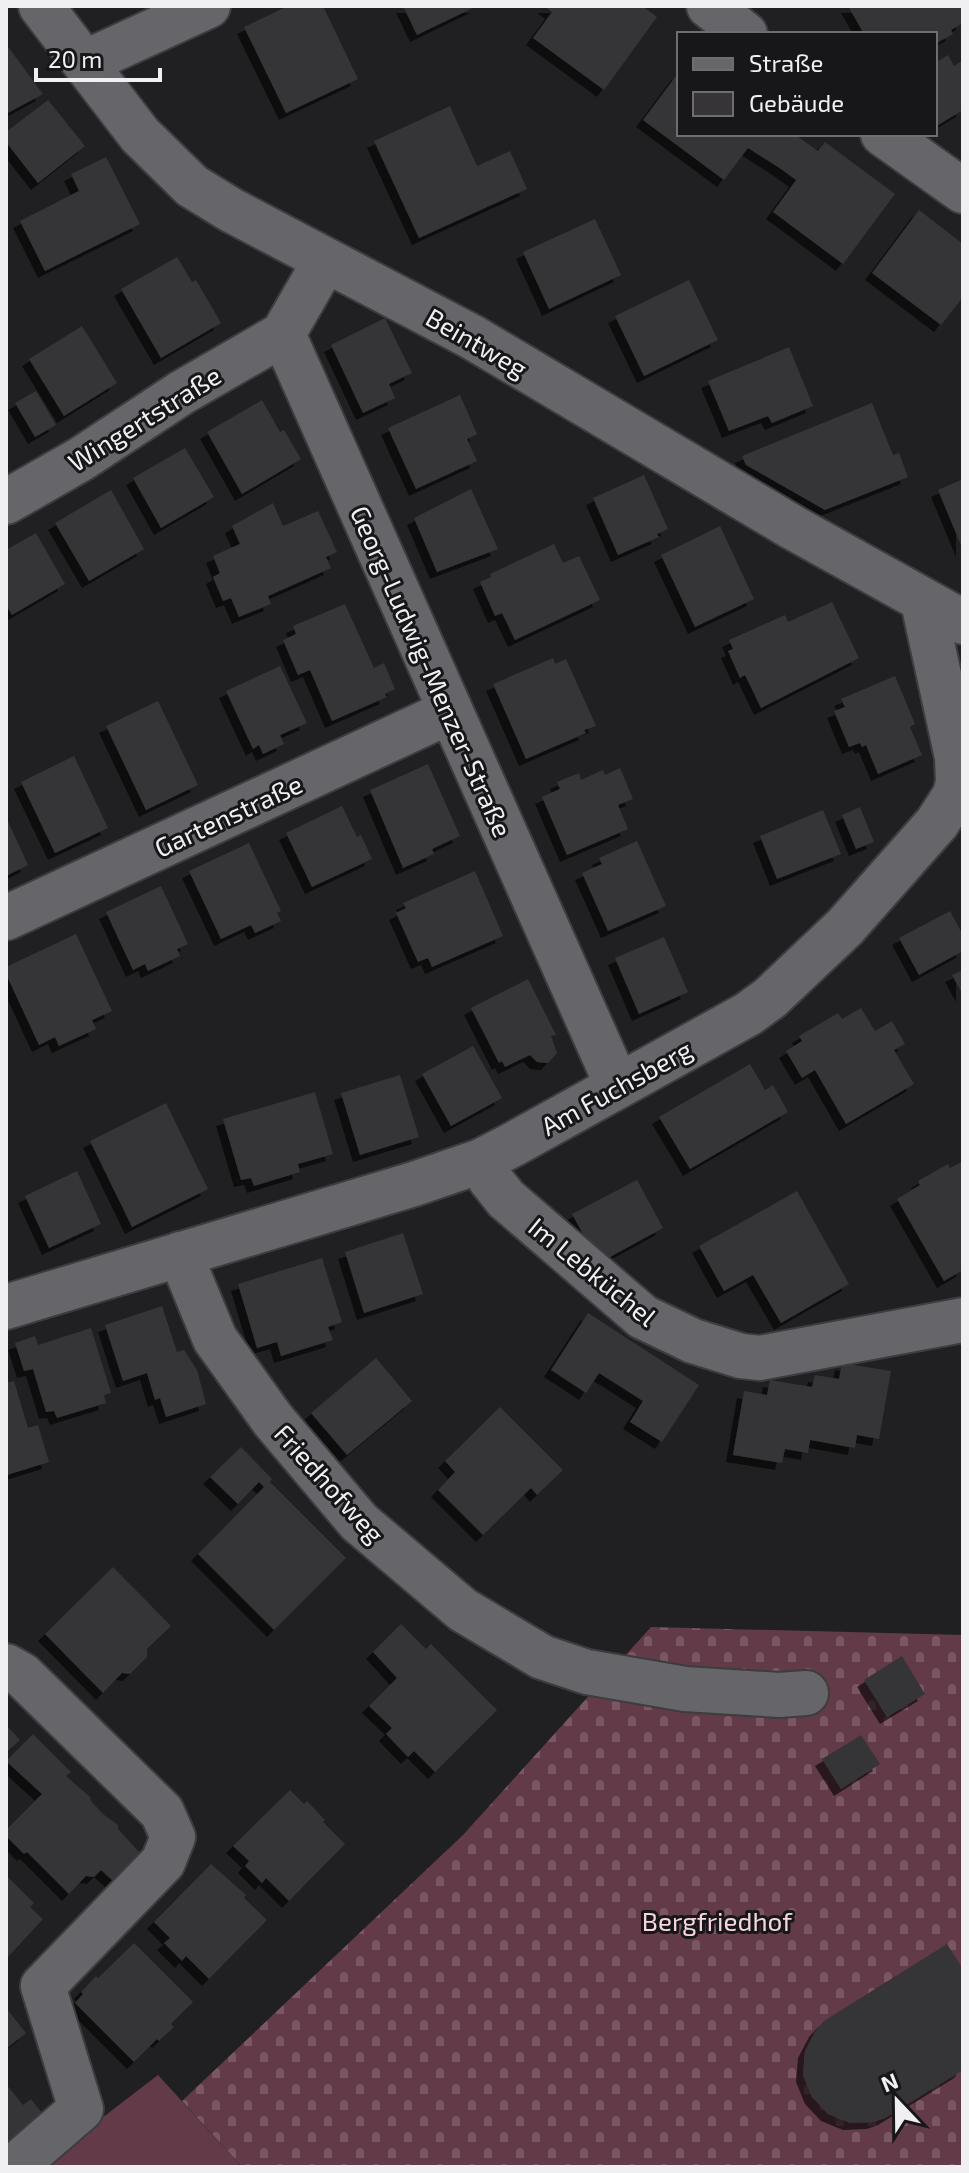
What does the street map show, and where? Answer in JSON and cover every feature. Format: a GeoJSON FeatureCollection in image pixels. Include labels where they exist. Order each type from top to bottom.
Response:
{"type":"FeatureCollection","features":[{"type":"Feature","properties":{"kind":"street","name":"Beintweg"},"geometry":{"type":"LineString","coordinates":[[41,6],[140,135],[192,186],[325,261],[472,337],[923,602],[963,622]]}},
{"type":"Feature","properties":{"kind":"street"},"geometry":{"type":"LineString","coordinates":[[86,62],[208,6]]}},
{"type":"Feature","properties":{"kind":"street"},"geometry":{"type":"LineString","coordinates":[[709,6],[742,32]]}},
{"type":"Feature","properties":{"kind":"street"},"geometry":{"type":"LineString","coordinates":[[886,136],[963,191]]}},
{"type":"Feature","properties":{"kind":"street"},"geometry":{"type":"LineString","coordinates":[[283,334],[325,261]]}},
{"type":"Feature","properties":{"kind":"street","name":"Wingertstraße"},"geometry":{"type":"LineString","coordinates":[[6,502],[81,459],[181,393],[283,334]]}},
{"type":"Feature","properties":{"kind":"street","name":"Georg-Ludwig-Menzer-Straße"},"geometry":{"type":"LineString","coordinates":[[283,334],[617,1085]]}},
{"type":"Feature","properties":{"kind":"street","name":"Am Fuchsberg"},"geometry":{"type":"LineString","coordinates":[[6,1307],[481,1161],[748,1014],[770,998],[845,927],[897,872],[948,808],[958,782],[957,757],[923,602]]}},
{"type":"Feature","properties":{"kind":"street","name":"Gartenstraße"},"geometry":{"type":"LineString","coordinates":[[6,918],[449,712]]}},
{"type":"Feature","properties":{"kind":"street","name":"Im Lebküchel"},"geometry":{"type":"LineString","coordinates":[[481,1161],[506,1199],[627,1305],[656,1324],[707,1346],[760,1358],[963,1320]]}},
{"type":"Feature","properties":{"kind":"street","name":"Friedhofweg"},"geometry":{"type":"LineString","coordinates":[[180,1254],[215,1339],[273,1420],[359,1522],[463,1610],[542,1657],[587,1672],[685,1689],[779,1695],[806,1693]]}},
{"type":"Feature","properties":{"kind":"street"},"geometry":{"type":"LineString","coordinates":[[6,1666],[22,1675],[162,1812],[173,1837],[163,1862],[43,1986],[81,2109],[14,2167]]}},
{"type":"Feature","properties":{"kind":"green space","name":"Bergfriedhof"},"geometry":{"type":"Polygon","coordinates":[[[651,1627],[963,1635],[963,2167],[242,2167],[182,2101],[463,1835],[651,1627]]]}},
{"type":"Feature","properties":{"kind":"green space"},"geometry":{"type":"Polygon","coordinates":[[[158,2075],[242,2167],[38,2167],[158,2075]]]}},
{"type":"Feature","properties":{"kind":"building"},"geometry":{"type":"Polygon","coordinates":[[[288,6],[323,6],[358,79],[286,113],[244,27],[288,6]]]}},
{"type":"Feature","properties":{"kind":"building"},"geometry":{"type":"Polygon","coordinates":[[[403,6],[477,6],[417,35],[403,6]]]}},
{"type":"Feature","properties":{"kind":"building"},"geometry":{"type":"Polygon","coordinates":[[[544,6],[642,6],[657,17],[604,90],[533,38],[552,12],[544,6]]]}},
{"type":"Feature","properties":{"kind":"building"},"geometry":{"type":"Polygon","coordinates":[[[848,6],[963,6],[963,23],[951,30],[953,34],[937,43],[937,32],[863,32],[848,6]]]}},
{"type":"Feature","properties":{"kind":"building"},"geometry":{"type":"Polygon","coordinates":[[[6,44],[43,94],[6,114],[6,44]]]}},
{"type":"Feature","properties":{"kind":"building"},"geometry":{"type":"Polygon","coordinates":[[[948,55],[954,66],[963,60],[963,110],[937,126],[937,62],[948,55]]]}},
{"type":"Feature","properties":{"kind":"building"},"geometry":{"type":"Polygon","coordinates":[[[677,75],[677,136],[797,136],[818,151],[825,142],[895,194],[843,264],[773,212],[796,180],[781,169],[748,148],[724,180],[643,120],[677,75]]]}},
{"type":"Feature","properties":{"kind":"building"},"geometry":{"type":"Polygon","coordinates":[[[48,100],[85,146],[38,183],[6,142],[6,132],[48,100]]]}},
{"type":"Feature","properties":{"kind":"building"},"geometry":{"type":"Polygon","coordinates":[[[450,106],[477,166],[510,151],[527,189],[419,238],[374,141],[450,106]]]}},
{"type":"Feature","properties":{"kind":"building"},"geometry":{"type":"Polygon","coordinates":[[[106,157],[140,224],[45,271],[20,221],[79,191],[71,174],[106,157]]]}},
{"type":"Feature","properties":{"kind":"building"},"geometry":{"type":"Polygon","coordinates":[[[919,210],[963,244],[963,297],[941,325],[872,273],[919,210]]]}},
{"type":"Feature","properties":{"kind":"building"},"geometry":{"type":"Polygon","coordinates":[[[595,219],[621,275],[549,309],[523,252],[595,219]]]}},
{"type":"Feature","properties":{"kind":"building"},"geometry":{"type":"Polygon","coordinates":[[[177,257],[192,282],[196,280],[221,323],[161,358],[121,289],[177,257]]]}},
{"type":"Feature","properties":{"kind":"building"},"geometry":{"type":"Polygon","coordinates":[[[689,280],[718,340],[644,376],[615,316],[689,280]]]}},
{"type":"Feature","properties":{"kind":"building"},"geometry":{"type":"Polygon","coordinates":[[[385,318],[412,373],[389,384],[395,398],[363,413],[331,345],[385,318]]]}},
{"type":"Feature","properties":{"kind":"building"},"geometry":{"type":"Polygon","coordinates":[[[82,326],[117,383],[64,416],[29,359],[82,326]]]}},
{"type":"Feature","properties":{"kind":"building"},"geometry":{"type":"Polygon","coordinates":[[[789,347],[813,406],[772,423],[768,416],[729,431],[708,381],[789,347]]]}},
{"type":"Feature","properties":{"kind":"building"},"geometry":{"type":"Polygon","coordinates":[[[36,391],[56,425],[35,437],[15,403],[36,391]]]}},
{"type":"Feature","properties":{"kind":"building"},"geometry":{"type":"Polygon","coordinates":[[[460,395],[477,434],[467,439],[477,461],[416,489],[388,428],[460,395]]]}},
{"type":"Feature","properties":{"kind":"building"},"geometry":{"type":"Polygon","coordinates":[[[262,400],[280,432],[284,430],[301,459],[242,494],[207,432],[262,400]]]}},
{"type":"Feature","properties":{"kind":"building"},"geometry":{"type":"Polygon","coordinates":[[[872,403],[893,455],[899,453],[908,477],[825,510],[746,465],[742,456],[872,403]]]}},
{"type":"Feature","properties":{"kind":"building"},"geometry":{"type":"Polygon","coordinates":[[[185,448],[214,497],[161,528],[133,478],[185,448]]]}},
{"type":"Feature","properties":{"kind":"building"},"geometry":{"type":"Polygon","coordinates":[[[644,475],[668,529],[657,534],[659,537],[618,555],[593,498],[644,475]]]}},
{"type":"Feature","properties":{"kind":"building"},"geometry":{"type":"Polygon","coordinates":[[[963,479],[963,550],[938,490],[963,479]]]}},
{"type":"Feature","properties":{"kind":"building"},"geometry":{"type":"Polygon","coordinates":[[[471,489],[498,549],[437,572],[414,518],[471,489]]]}},
{"type":"Feature","properties":{"kind":"building"},"geometry":{"type":"Polygon","coordinates":[[[111,490],[144,549],[89,581],[55,523],[111,490]]]}},
{"type":"Feature","properties":{"kind":"building"},"geometry":{"type":"Polygon","coordinates":[[[273,503],[283,526],[318,511],[337,552],[326,557],[331,568],[268,596],[271,604],[239,617],[231,598],[223,601],[213,577],[220,573],[213,556],[240,544],[232,526],[273,503]]]}},
{"type":"Feature","properties":{"kind":"building"},"geometry":{"type":"Polygon","coordinates":[[[720,526],[754,599],[695,627],[661,555],[720,526]]]}},
{"type":"Feature","properties":{"kind":"building"},"geometry":{"type":"Polygon","coordinates":[[[36,533],[65,584],[12,615],[6,605],[6,550],[36,533]]]}},
{"type":"Feature","properties":{"kind":"building"},"geometry":{"type":"Polygon","coordinates":[[[554,544],[563,563],[579,556],[600,600],[515,640],[502,613],[495,616],[480,582],[491,577],[490,574],[554,544]]]}},
{"type":"Feature","properties":{"kind":"building"},"geometry":{"type":"Polygon","coordinates":[[[832,602],[859,658],[761,708],[745,675],[740,678],[728,651],[733,649],[729,640],[785,615],[788,622],[832,602]]]}},
{"type":"Feature","properties":{"kind":"building"},"geometry":{"type":"Polygon","coordinates":[[[345,604],[374,668],[384,663],[395,689],[385,694],[387,697],[332,721],[310,670],[298,675],[283,640],[296,634],[293,626],[345,604]]]}},
{"type":"Feature","properties":{"kind":"building"},"geometry":{"type":"Polygon","coordinates":[[[553,658],[555,664],[566,659],[596,726],[526,759],[493,684],[553,658]]]}},
{"type":"Feature","properties":{"kind":"building"},"geometry":{"type":"Polygon","coordinates":[[[280,666],[307,723],[280,735],[284,744],[263,754],[259,745],[253,749],[226,691],[280,666]]]}},
{"type":"Feature","properties":{"kind":"building"},"geometry":{"type":"Polygon","coordinates":[[[895,676],[915,724],[910,727],[922,755],[878,774],[866,745],[862,747],[860,743],[849,747],[834,711],[845,707],[841,699],[895,676]]]}},
{"type":"Feature","properties":{"kind":"building"},"geometry":{"type":"Polygon","coordinates":[[[158,701],[198,785],[146,810],[106,726],[158,701]]]}},
{"type":"Feature","properties":{"kind":"building"},"geometry":{"type":"Polygon","coordinates":[[[74,756],[108,828],[55,853],[21,782],[74,756]]]}},
{"type":"Feature","properties":{"kind":"building"},"geometry":{"type":"Polygon","coordinates":[[[428,764],[460,836],[432,849],[434,854],[403,868],[370,790],[428,764]]]}},
{"type":"Feature","properties":{"kind":"building"},"geometry":{"type":"Polygon","coordinates":[[[620,768],[633,799],[618,805],[628,829],[567,855],[542,797],[560,789],[557,782],[579,773],[581,780],[603,770],[605,775],[620,768]]]}},
{"type":"Feature","properties":{"kind":"building"},"geometry":{"type":"Polygon","coordinates":[[[342,806],[372,859],[312,887],[286,833],[342,806]]]}},
{"type":"Feature","properties":{"kind":"building"},"geometry":{"type":"Polygon","coordinates":[[[860,807],[874,842],[856,849],[842,815],[860,807]]]}},
{"type":"Feature","properties":{"kind":"building"},"geometry":{"type":"Polygon","coordinates":[[[823,810],[841,854],[777,879],[760,836],[823,810]]]}},
{"type":"Feature","properties":{"kind":"building"},"geometry":{"type":"Polygon","coordinates":[[[6,817],[28,865],[6,876],[6,817]]]}},
{"type":"Feature","properties":{"kind":"building"},"geometry":{"type":"Polygon","coordinates":[[[637,841],[666,906],[608,931],[582,873],[602,864],[599,858],[637,841]]]}},
{"type":"Feature","properties":{"kind":"building"},"geometry":{"type":"Polygon","coordinates":[[[249,843],[281,911],[277,913],[281,921],[255,933],[251,925],[221,939],[189,871],[249,843]]]}},
{"type":"Feature","properties":{"kind":"building"},"geometry":{"type":"Polygon","coordinates":[[[475,871],[503,936],[432,967],[428,958],[418,962],[396,913],[406,908],[403,903],[475,871]]]}},
{"type":"Feature","properties":{"kind":"building"},"geometry":{"type":"Polygon","coordinates":[[[161,886],[188,944],[177,949],[180,956],[148,971],[145,964],[133,970],[106,912],[161,886]]]}},
{"type":"Feature","properties":{"kind":"building"},"geometry":{"type":"Polygon","coordinates":[[[950,911],[963,935],[963,951],[919,975],[899,938],[950,911]]]}},
{"type":"Feature","properties":{"kind":"building"},"geometry":{"type":"Polygon","coordinates":[[[76,934],[112,1011],[92,1020],[96,1029],[59,1046],[55,1037],[39,1045],[6,974],[6,967],[76,934]]]}},
{"type":"Feature","properties":{"kind":"building"},"geometry":{"type":"Polygon","coordinates":[[[664,937],[688,992],[639,1014],[615,958],[664,937]]]}},
{"type":"Feature","properties":{"kind":"building"},"geometry":{"type":"Polygon","coordinates":[[[963,970],[963,995],[952,975],[963,970]]]}},
{"type":"Feature","properties":{"kind":"building"},"geometry":{"type":"Polygon","coordinates":[[[528,979],[556,1035],[551,1036],[557,1053],[548,1063],[537,1062],[530,1055],[505,1067],[502,1061],[499,1063],[471,1008],[528,979]]]}},
{"type":"Feature","properties":{"kind":"building"},"geometry":{"type":"Polygon","coordinates":[[[861,1008],[875,1031],[892,1021],[905,1044],[894,1050],[914,1084],[846,1124],[815,1070],[802,1078],[786,1051],[802,1041],[799,1036],[838,1013],[842,1019],[861,1008]]]}},
{"type":"Feature","properties":{"kind":"building"},"geometry":{"type":"Polygon","coordinates":[[[473,1046],[502,1098],[451,1126],[422,1074],[473,1046]]]}},
{"type":"Feature","properties":{"kind":"building"},"geometry":{"type":"Polygon","coordinates":[[[750,1064],[765,1090],[773,1085],[788,1112],[690,1169],[659,1117],[750,1064]]]}},
{"type":"Feature","properties":{"kind":"building"},"geometry":{"type":"Polygon","coordinates":[[[400,1075],[419,1137],[360,1155],[341,1093],[400,1075]]]}},
{"type":"Feature","properties":{"kind":"building"},"geometry":{"type":"Polygon","coordinates":[[[315,1092],[333,1154],[298,1164],[300,1172],[254,1186],[251,1178],[241,1180],[223,1119],[315,1092]]]}},
{"type":"Feature","properties":{"kind":"building"},"geometry":{"type":"Polygon","coordinates":[[[166,1103],[208,1189],[132,1227],[90,1141],[166,1103]]]}},
{"type":"Feature","properties":{"kind":"building"},"geometry":{"type":"Polygon","coordinates":[[[963,1161],[963,1270],[944,1281],[897,1199],[920,1185],[918,1181],[948,1164],[950,1168],[963,1161]]]}},
{"type":"Feature","properties":{"kind":"building"},"geometry":{"type":"Polygon","coordinates":[[[77,1171],[101,1224],[49,1248],[25,1196],[77,1171]]]}},
{"type":"Feature","properties":{"kind":"building"},"geometry":{"type":"Polygon","coordinates":[[[637,1180],[663,1228],[599,1263],[572,1214],[637,1180]]]}},
{"type":"Feature","properties":{"kind":"building"},"geometry":{"type":"Polygon","coordinates":[[[797,1191],[849,1284],[781,1323],[753,1275],[724,1291],[699,1246],[797,1191]]]}},
{"type":"Feature","properties":{"kind":"building"},"geometry":{"type":"Polygon","coordinates":[[[403,1233],[423,1294],[364,1313],[345,1252],[403,1233]]]}},
{"type":"Feature","properties":{"kind":"building"},"geometry":{"type":"Polygon","coordinates":[[[322,1258],[342,1322],[328,1327],[333,1340],[281,1356],[277,1342],[257,1348],[238,1284],[322,1258]]]}},
{"type":"Feature","properties":{"kind":"building"},"geometry":{"type":"Polygon","coordinates":[[[162,1306],[177,1352],[184,1350],[197,1370],[206,1404],[166,1417],[160,1398],[155,1400],[147,1373],[123,1381],[105,1325],[162,1306]]]}},
{"type":"Feature","properties":{"kind":"building"},"geometry":{"type":"Polygon","coordinates":[[[588,1313],[699,1385],[662,1442],[630,1422],[643,1401],[599,1373],[586,1393],[551,1370],[588,1313]]]}},
{"type":"Feature","properties":{"kind":"building"},"geometry":{"type":"Polygon","coordinates":[[[91,1328],[111,1393],[104,1395],[106,1403],[57,1418],[54,1411],[46,1412],[33,1369],[24,1371],[15,1343],[35,1336],[38,1345],[91,1328]]]}},
{"type":"Feature","properties":{"kind":"building"},"geometry":{"type":"Polygon","coordinates":[[[376,1358],[412,1401],[347,1455],[311,1413],[376,1358]]]}},
{"type":"Feature","properties":{"kind":"building"},"geometry":{"type":"Polygon","coordinates":[[[842,1363],[891,1371],[879,1439],[857,1435],[855,1448],[810,1440],[808,1453],[785,1449],[782,1463],[733,1455],[744,1391],[767,1395],[770,1380],[812,1387],[815,1375],[839,1379],[842,1363]]]}},
{"type":"Feature","properties":{"kind":"building"},"geometry":{"type":"Polygon","coordinates":[[[14,1381],[28,1428],[38,1425],[49,1462],[7,1475],[6,1383],[14,1381]]]}},
{"type":"Feature","properties":{"kind":"building"},"geometry":{"type":"Polygon","coordinates":[[[500,1407],[563,1470],[537,1495],[531,1488],[483,1535],[438,1490],[455,1472],[445,1461],[500,1407]]]}},
{"type":"Feature","properties":{"kind":"building"},"geometry":{"type":"Polygon","coordinates":[[[241,1447],[272,1479],[270,1482],[346,1558],[274,1630],[198,1554],[264,1487],[259,1482],[238,1504],[210,1477],[241,1447]]]}},
{"type":"Feature","properties":{"kind":"building"},"geometry":{"type":"Polygon","coordinates":[[[113,1567],[171,1626],[147,1649],[147,1657],[130,1674],[122,1673],[103,1693],[45,1634],[113,1567]]]}},
{"type":"Feature","properties":{"kind":"building"},"geometry":{"type":"Polygon","coordinates":[[[401,1624],[426,1649],[431,1644],[497,1710],[435,1772],[414,1751],[408,1757],[386,1734],[392,1728],[369,1706],[397,1678],[373,1652],[401,1624]]]}},
{"type":"Feature","properties":{"kind":"building"},"geometry":{"type":"Polygon","coordinates":[[[902,1656],[925,1694],[887,1717],[864,1680],[902,1656]]]}},
{"type":"Feature","properties":{"kind":"building"},"geometry":{"type":"Polygon","coordinates":[[[6,1725],[20,1740],[6,1753],[6,1725]]]}},
{"type":"Feature","properties":{"kind":"building"},"geometry":{"type":"Polygon","coordinates":[[[33,1734],[71,1772],[66,1776],[118,1825],[118,1829],[141,1854],[113,1881],[101,1870],[94,1877],[86,1876],[69,1894],[27,1852],[24,1854],[8,1838],[8,1828],[42,1794],[6,1761],[33,1734]]]}},
{"type":"Feature","properties":{"kind":"building"},"geometry":{"type":"Polygon","coordinates":[[[861,1735],[880,1764],[841,1789],[822,1759],[861,1735]]]}},
{"type":"Feature","properties":{"kind":"building"},"geometry":{"type":"Polygon","coordinates":[[[290,1790],[304,1804],[307,1801],[345,1844],[289,1901],[266,1878],[262,1883],[245,1866],[249,1861],[233,1846],[290,1790]]]}},
{"type":"Feature","properties":{"kind":"building"},"geometry":{"type":"Polygon","coordinates":[[[211,1864],[246,1895],[244,1898],[267,1920],[209,1979],[186,1956],[182,1961],[164,1943],[170,1938],[154,1922],[211,1864]]]}},
{"type":"Feature","properties":{"kind":"building"},"geometry":{"type":"Polygon","coordinates":[[[6,1875],[34,1903],[30,1907],[43,1919],[7,1958],[6,1875]]]}},
{"type":"Feature","properties":{"kind":"building"},"geometry":{"type":"Polygon","coordinates":[[[134,1943],[193,2002],[171,2024],[174,2027],[134,2062],[75,2003],[96,1976],[98,1978],[134,1943]]]}},
{"type":"Feature","properties":{"kind":"building"},"geometry":{"type":"Polygon","coordinates":[[[947,1944],[963,1969],[963,2070],[874,2122],[850,2123],[828,2114],[812,2097],[803,2075],[805,2051],[816,2030],[824,2021],[947,1944]]]}},
{"type":"Feature","properties":{"kind":"building"},"geometry":{"type":"Polygon","coordinates":[[[6,2008],[26,2033],[6,2049],[6,2008]]]}},
{"type":"Feature","properties":{"kind":"building"},"geometry":{"type":"Polygon","coordinates":[[[6,2084],[23,2105],[31,2099],[46,2118],[12,2145],[6,2137],[6,2084]]]}}]}
